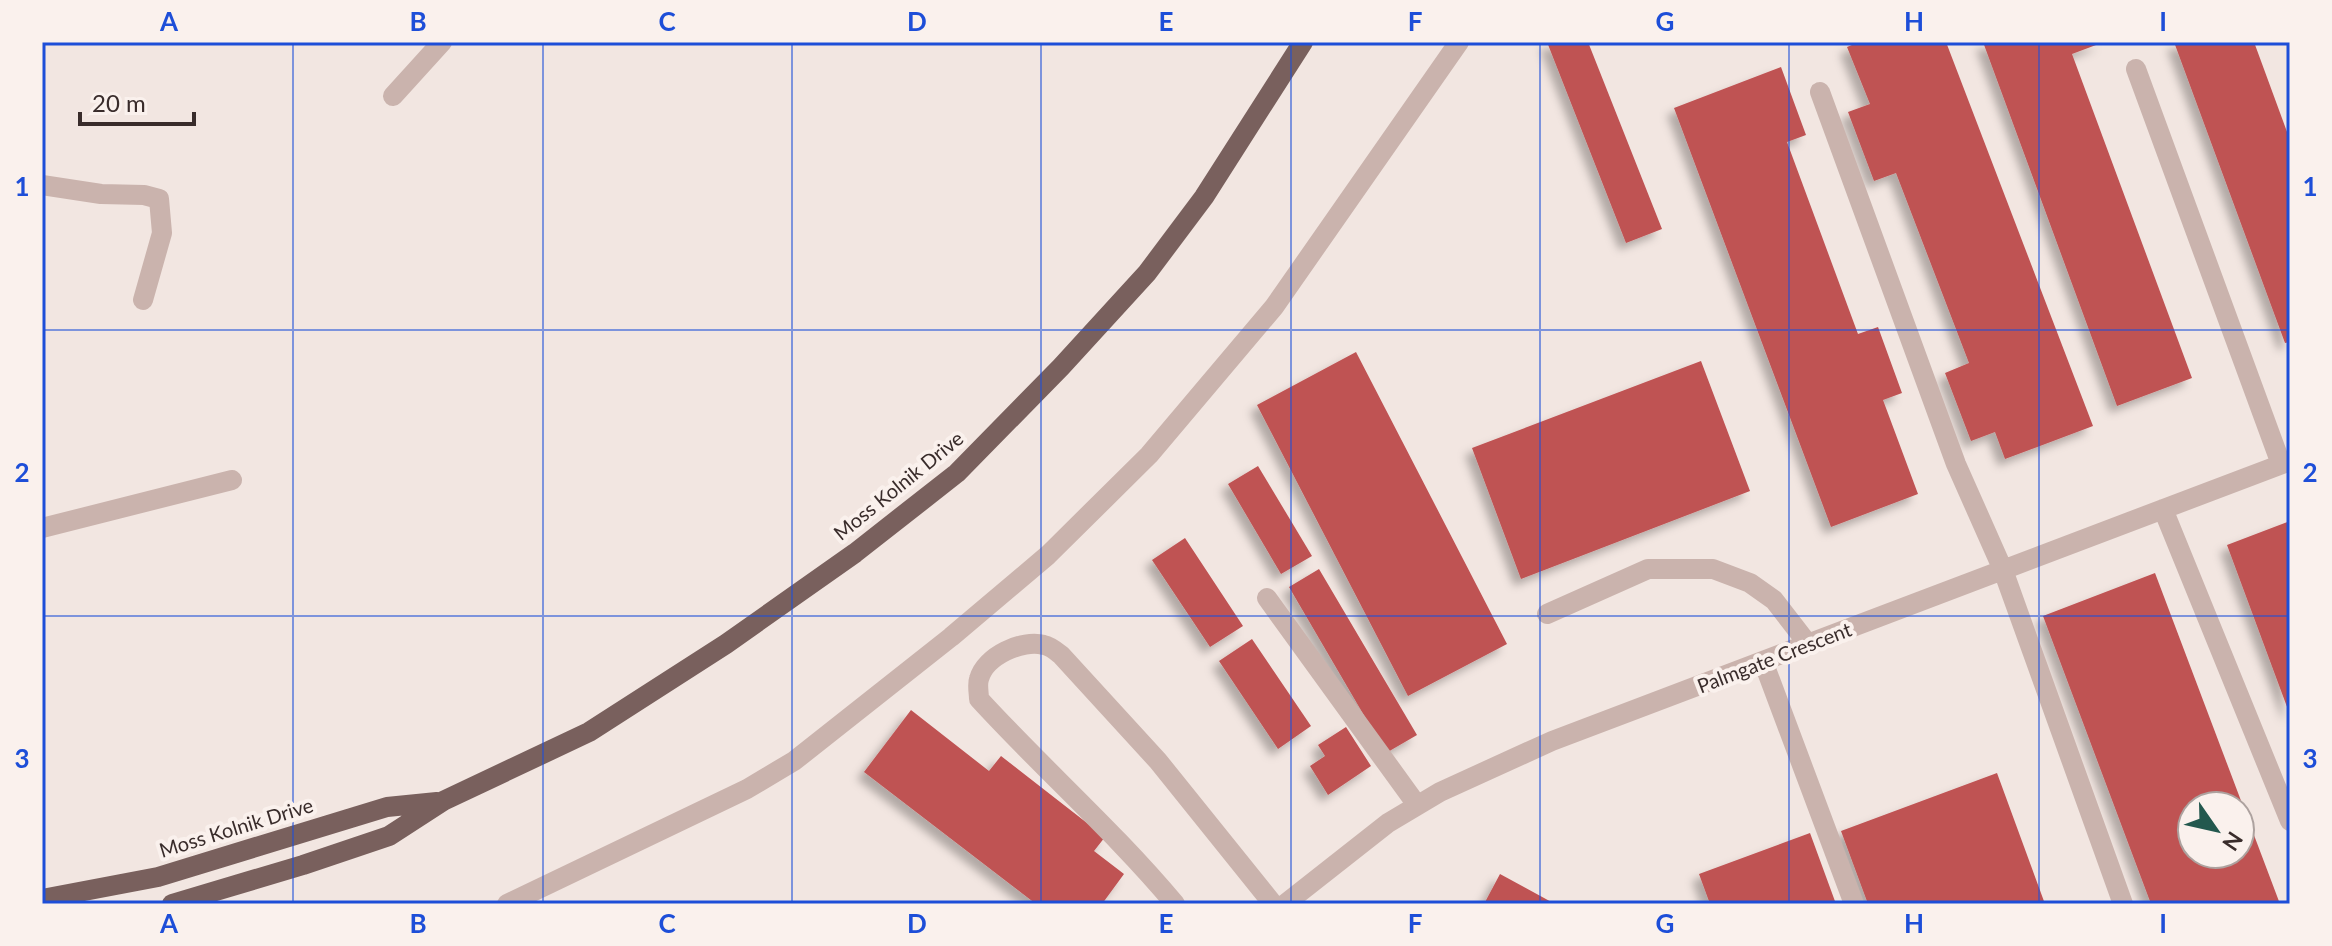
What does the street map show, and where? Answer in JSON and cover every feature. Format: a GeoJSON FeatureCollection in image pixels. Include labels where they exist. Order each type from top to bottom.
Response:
{"type":"FeatureCollection","features":[{"type":"Feature","properties":{"kind":"main road","name":"Moss Kolnik Drive"},"geometry":{"type":"LineString","coordinates":[[172,904],[389,836],[443,801],[601,724],[739,635],[855,553],[957,473],[1147,273],[1204,197],[1303,42]]}},
{"type":"Feature","properties":{"kind":"main road","name":"Moss Kolnik Drive"},"geometry":{"type":"LineString","coordinates":[[42,899],[158,877],[387,807],[443,801]]}},
{"type":"Feature","properties":{"kind":"street"},"geometry":{"type":"LineString","coordinates":[[393,96],[442,42]]}},
{"type":"Feature","properties":{"kind":"street"},"geometry":{"type":"LineString","coordinates":[[507,904],[747,789],[794,761],[951,637],[1048,555],[1149,455],[1274,307],[1459,42]]}},
{"type":"Feature","properties":{"kind":"street"},"geometry":{"type":"LineString","coordinates":[[2136,69],[2286,462]]}},
{"type":"Feature","properties":{"kind":"street"},"geometry":{"type":"LineString","coordinates":[[1820,92],[1956,464],[2003,570],[2123,904]]}},
{"type":"Feature","properties":{"kind":"street"},"geometry":{"type":"LineString","coordinates":[[42,185],[159,199],[162,233],[143,300]]}},
{"type":"Feature","properties":{"kind":"street","name":"Palmgate Crescent"},"geometry":{"type":"LineString","coordinates":[[1285,904],[1388,823],[1417,805],[1552,741],[2286,462]]}},
{"type":"Feature","properties":{"kind":"street"},"geometry":{"type":"LineString","coordinates":[[42,528],[232,480]]}},
{"type":"Feature","properties":{"kind":"street"},"geometry":{"type":"LineString","coordinates":[[2163,509],[2290,821]]}},
{"type":"Feature","properties":{"kind":"street"},"geometry":{"type":"LineString","coordinates":[[1547,614],[1648,569],[1713,569],[1750,583],[1774,600],[1808,644]]}},
{"type":"Feature","properties":{"kind":"street"},"geometry":{"type":"LineString","coordinates":[[1267,598],[1417,805]]}},
{"type":"Feature","properties":{"kind":"street"},"geometry":{"type":"LineString","coordinates":[[1175,904],[1102,823],[1026,751],[979,699],[979,679],[988,663],[1010,649],[1031,643],[1046,645],[1061,655],[1158,761],[1273,904]]}},
{"type":"Feature","properties":{"kind":"street"},"geometry":{"type":"LineString","coordinates":[[1763,661],[1854,904]]}},
{"type":"Feature","properties":{"kind":"building"},"geometry":{"type":"Polygon","coordinates":[[[1547,42],[1588,42],[1662,229],[1626,243],[1547,42]]]}},
{"type":"Feature","properties":{"kind":"building"},"geometry":{"type":"Polygon","coordinates":[[[1859,42],[1946,42],[2093,426],[2005,459],[1995,432],[1971,441],[1945,373],[1969,363],[1896,173],[1874,181],[1848,112],[1870,104],[1847,47],[1859,42]]]}},
{"type":"Feature","properties":{"kind":"building"},"geometry":{"type":"Polygon","coordinates":[[[1983,42],[2104,42],[2072,54],[2192,378],[2117,406],[1983,42]]]}},
{"type":"Feature","properties":{"kind":"building"},"geometry":{"type":"Polygon","coordinates":[[[2174,42],[2254,42],[2290,140],[2290,342],[2285,343],[2174,42]]]}},
{"type":"Feature","properties":{"kind":"building"},"geometry":{"type":"Polygon","coordinates":[[[1781,67],[1806,135],[1787,142],[1858,334],[1878,327],[1902,393],[1883,400],[1918,494],[1831,527],[1674,108],[1781,67]]]}},
{"type":"Feature","properties":{"kind":"building"},"geometry":{"type":"Polygon","coordinates":[[[1356,352],[1507,644],[1408,696],[1257,405],[1356,352]]]}},
{"type":"Feature","properties":{"kind":"building"},"geometry":{"type":"Polygon","coordinates":[[[1701,361],[1750,491],[1521,579],[1472,448],[1701,361]]]}},
{"type":"Feature","properties":{"kind":"building"},"geometry":{"type":"Polygon","coordinates":[[[1258,466],[1312,556],[1281,574],[1228,484],[1258,466]]]}},
{"type":"Feature","properties":{"kind":"building"},"geometry":{"type":"Polygon","coordinates":[[[2290,521],[2290,715],[2227,545],[2290,521]]]}},
{"type":"Feature","properties":{"kind":"building"},"geometry":{"type":"Polygon","coordinates":[[[1185,538],[1243,626],[1210,647],[1152,560],[1185,538]]]}},
{"type":"Feature","properties":{"kind":"building"},"geometry":{"type":"Polygon","coordinates":[[[1319,569],[1417,735],[1386,753],[1289,587],[1319,569]]]}},
{"type":"Feature","properties":{"kind":"building"},"geometry":{"type":"Polygon","coordinates":[[[2155,573],[2237,790],[2176,790],[2176,870],[2256,870],[2256,840],[2280,904],[2151,904],[2043,616],[2155,573]]]}},
{"type":"Feature","properties":{"kind":"building"},"geometry":{"type":"Polygon","coordinates":[[[1252,639],[1311,726],[1278,749],[1219,661],[1252,639]]]}},
{"type":"Feature","properties":{"kind":"building"},"geometry":{"type":"Polygon","coordinates":[[[911,710],[989,771],[1001,756],[1105,837],[1094,851],[1124,874],[1102,904],[1036,904],[864,772],[911,710]]]}},
{"type":"Feature","properties":{"kind":"building"},"geometry":{"type":"Polygon","coordinates":[[[1346,727],[1371,766],[1328,795],[1310,766],[1325,756],[1318,745],[1346,727]]]}},
{"type":"Feature","properties":{"kind":"building"},"geometry":{"type":"Polygon","coordinates":[[[1997,773],[2045,904],[1868,904],[1841,831],[1997,773]]]}},
{"type":"Feature","properties":{"kind":"building"},"geometry":{"type":"Polygon","coordinates":[[[1810,833],[1836,904],[1710,904],[1699,874],[1810,833]]]}},
{"type":"Feature","properties":{"kind":"building"},"geometry":{"type":"Polygon","coordinates":[[[1500,874],[1555,904],[1484,904],[1500,874]]]}}]}
